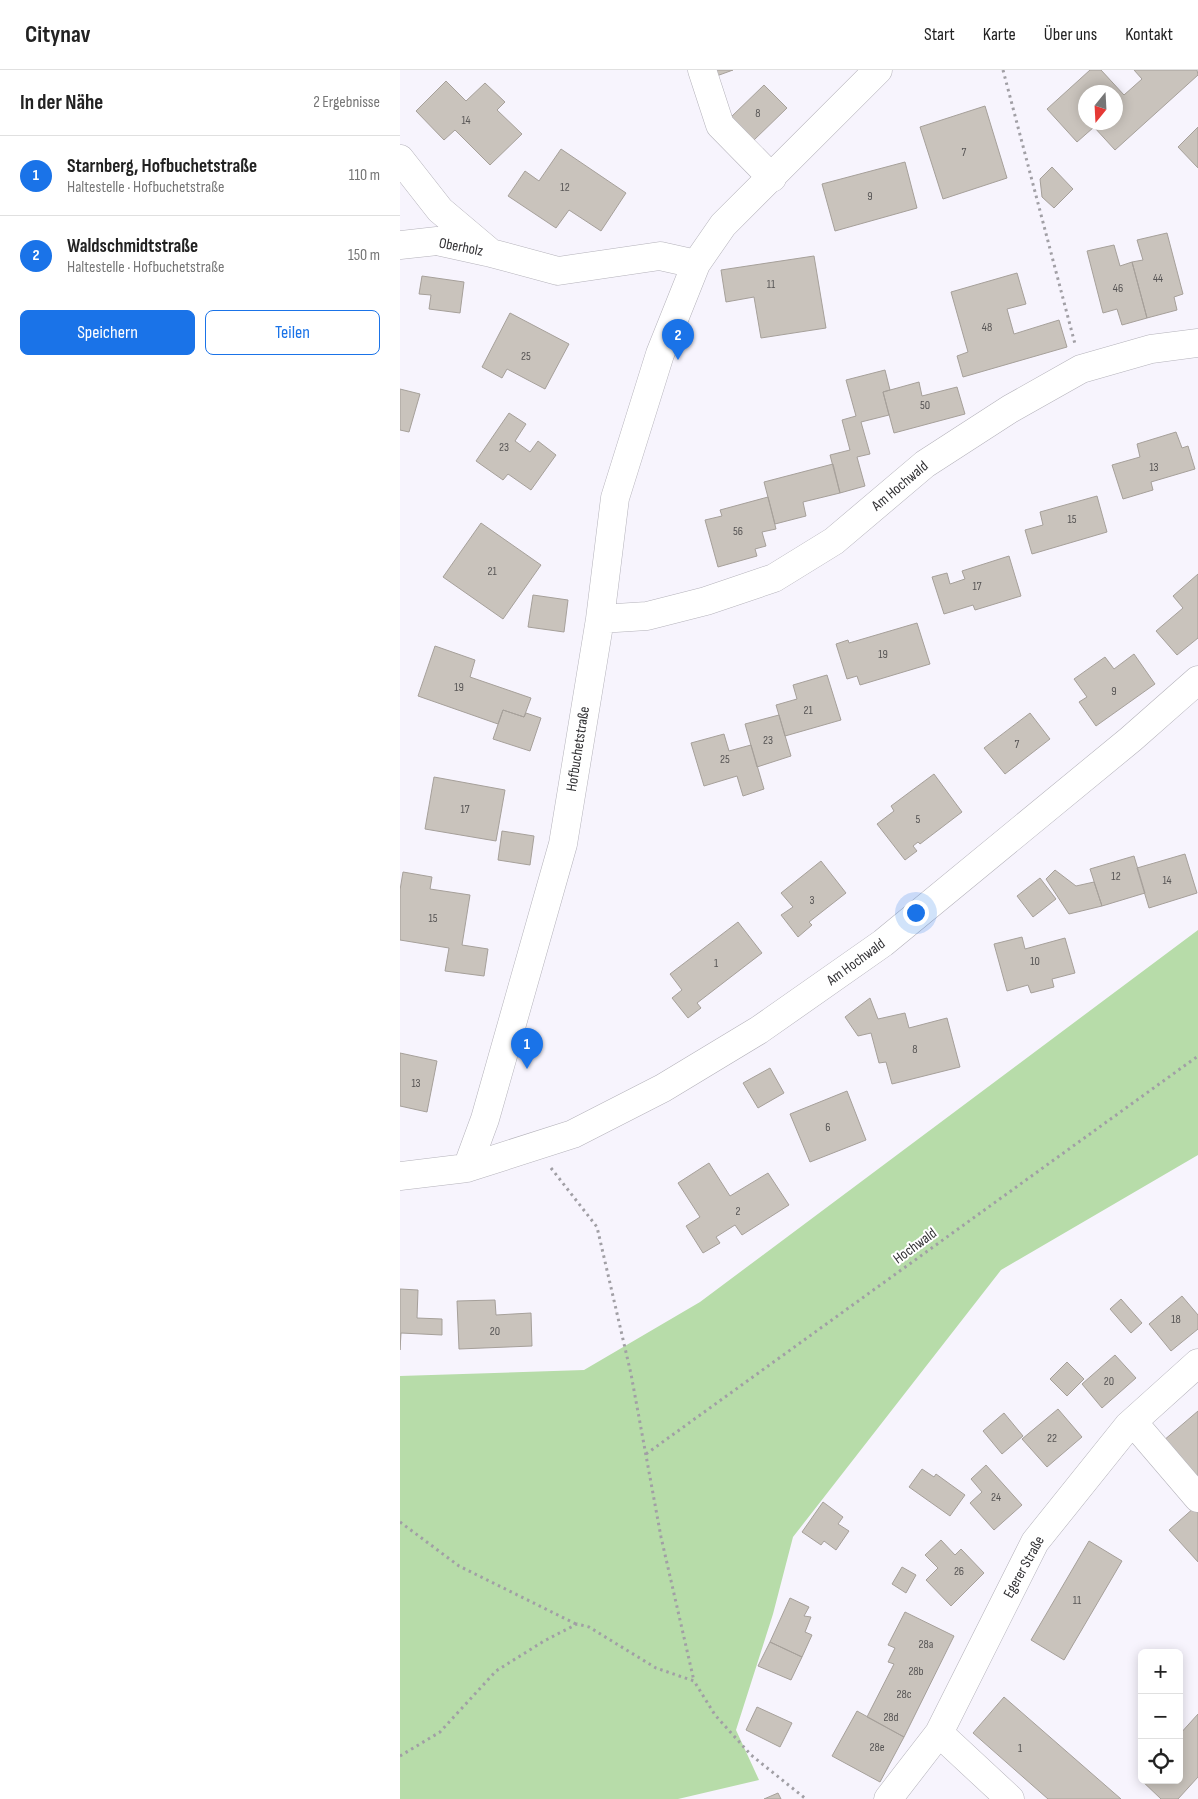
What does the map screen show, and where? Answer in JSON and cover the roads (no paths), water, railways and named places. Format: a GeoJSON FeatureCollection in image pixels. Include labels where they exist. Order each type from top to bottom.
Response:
{"type":"FeatureCollection","features":[{"type":"Feature","properties":{"kind":"street"},"geometry":{"type":"LineString","coordinates":[[702,70],[720,125],[772,178]]}},
{"type":"Feature","properties":{"kind":"street","name":"Hofbuchetstraße"},"geometry":{"type":"LineString","coordinates":[[467,1168],[485,1119],[563,844],[600,619],[615,498],[660,354],[696,264],[723,225],[878,70]]}},
{"type":"Feature","properties":{"kind":"street"},"geometry":{"type":"LineString","coordinates":[[400,160],[440,210],[491,253]]}},
{"type":"Feature","properties":{"kind":"street","name":"Oberholz"},"geometry":{"type":"LineString","coordinates":[[400,245],[437,241],[558,271],[660,256],[696,264]]}},
{"type":"Feature","properties":{"kind":"street","name":"Am Hochwald"},"geometry":{"type":"LineString","coordinates":[[600,619],[648,616],[706,601],[774,578],[834,541],[925,464],[1010,409],[1081,369],[1152,349],[1198,343]]}},
{"type":"Feature","properties":{"kind":"street","name":"Am Hochwald"},"geometry":{"type":"LineString","coordinates":[[467,1168],[536,1148],[573,1134],[663,1088],[759,1030],[867,954],[1123,745],[1198,680]]}},
{"type":"Feature","properties":{"kind":"street"},"geometry":{"type":"LineString","coordinates":[[400,1176],[467,1168]]}},
{"type":"Feature","properties":{"kind":"street","name":"Egerer Straße"},"geometry":{"type":"LineString","coordinates":[[888,1799],[939,1733],[1035,1542],[1132,1422],[1198,1363]]}},
{"type":"Feature","properties":{"kind":"street"},"geometry":{"type":"LineString","coordinates":[[1132,1422],[1198,1498]]}},
{"type":"Feature","properties":{"kind":"street"},"geometry":{"type":"LineString","coordinates":[[939,1733],[1010,1799]]}},
{"type":"Feature","properties":{"kind":"place","name":"Waldschmidtstraße"},"geometry":{"type":"Point","coordinates":[678,360]}},
{"type":"Feature","properties":{"kind":"place","name":"Starnberg, Hofbuchetstraße"},"geometry":{"type":"Point","coordinates":[527,1069]}}]}
